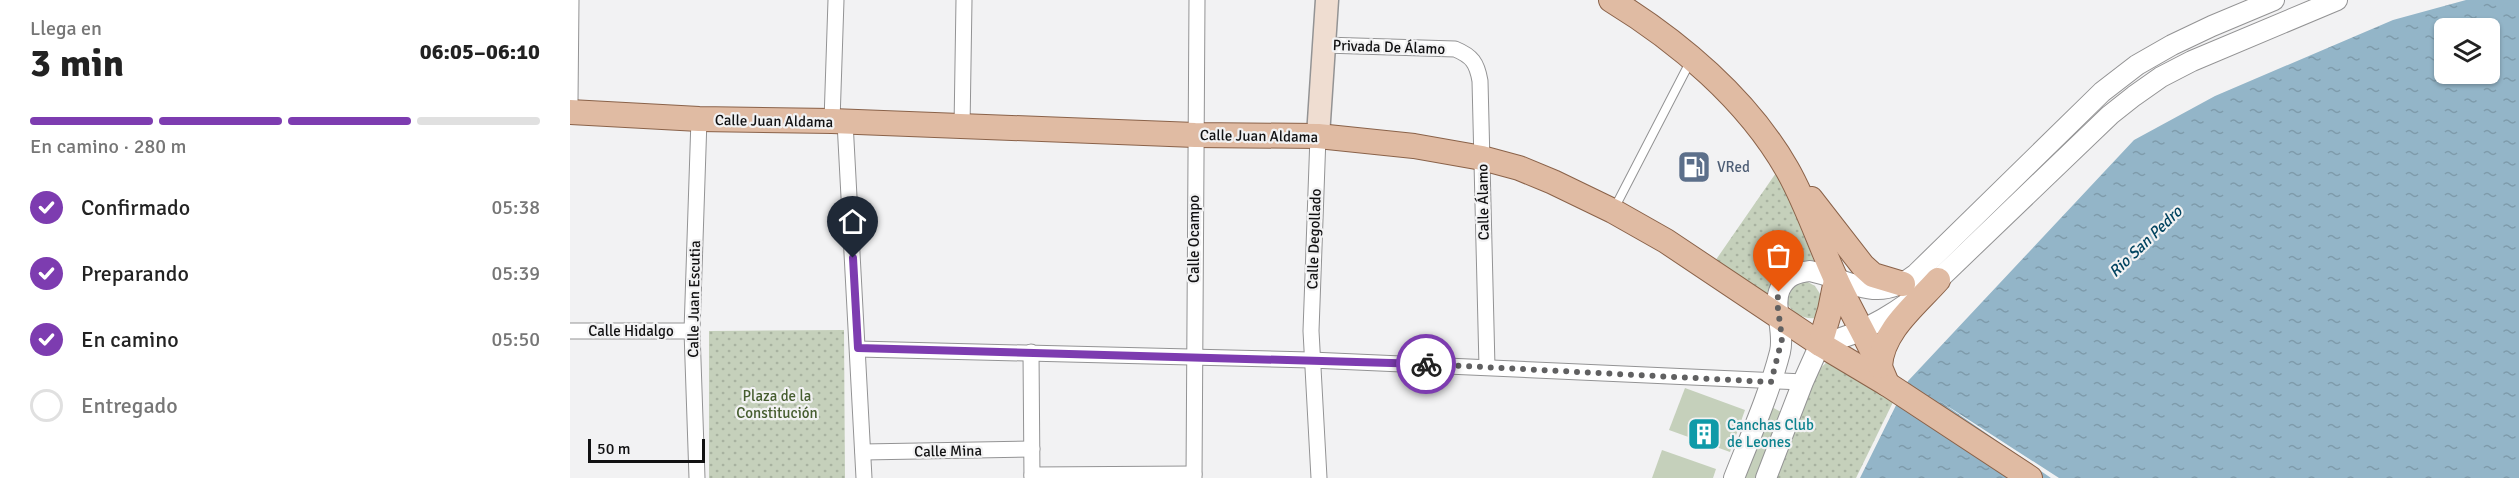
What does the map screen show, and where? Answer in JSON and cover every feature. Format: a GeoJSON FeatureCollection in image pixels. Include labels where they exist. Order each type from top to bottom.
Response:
{"type":"FeatureCollection","features":[{"type":"Feature","properties":{"kind":"main road","name":"Calle Degollado"},"geometry":{"type":"LineString","coordinates":[[1318,136],[1327,0]]}},
{"type":"Feature","properties":{"kind":"main road"},"geometry":{"type":"LineString","coordinates":[[1611,0],[1692,58],[1748,114],[1863,266],[1873,275],[1903,284]]}},
{"type":"Feature","properties":{"kind":"main road","name":"Calle Juan Aldama"},"geometry":{"type":"LineString","coordinates":[[570,112],[962,128],[1318,136],[1414,146],[1482,158],[1519,168],[1613,211],[1666,241],[1820,344],[1886,379],[2030,478]]}},
{"type":"Feature","properties":{"kind":"main road"},"geometry":{"type":"LineString","coordinates":[[1789,171],[1836,280],[1886,379]]}},
{"type":"Feature","properties":{"kind":"main road"},"geometry":{"type":"LineString","coordinates":[[1820,344],[1836,280]]}},
{"type":"Feature","properties":{"kind":"main road"},"geometry":{"type":"LineString","coordinates":[[1886,379],[1884,345],[1938,280]]}},
{"type":"Feature","properties":{"kind":"street"},"geometry":{"type":"LineString","coordinates":[[570,101],[571,0]]}},
{"type":"Feature","properties":{"kind":"street"},"geometry":{"type":"LineString","coordinates":[[836,0],[839,122],[858,348],[864,478]]}},
{"type":"Feature","properties":{"kind":"street"},"geometry":{"type":"LineString","coordinates":[[962,128],[964,0]]}},
{"type":"Feature","properties":{"kind":"street","name":"Calle Ocampo"},"geometry":{"type":"LineString","coordinates":[[1194,476],[1197,0]]}},
{"type":"Feature","properties":{"kind":"street"},"geometry":{"type":"LineString","coordinates":[[1734,478],[1771,382],[1782,339],[1777,301],[1779,292],[1789,277],[1803,271],[1810,271],[1878,290],[1890,289],[1903,284],[2102,92],[2137,65],[2202,30],[2274,0]]}},
{"type":"Feature","properties":{"kind":"street"},"geometry":{"type":"LineString","coordinates":[[1766,478],[1803,381],[1820,344],[1862,332],[1920,295],[2110,115],[2152,83],[2192,61],[2337,0]]}},
{"type":"Feature","properties":{"kind":"street","name":"Privada De Álamo"},"geometry":{"type":"LineString","coordinates":[[1324,45],[1455,49]]}},
{"type":"Feature","properties":{"kind":"street","name":"Calle Álamo"},"geometry":{"type":"LineString","coordinates":[[1455,49],[1473,59],[1478,66],[1487,367]]}},
{"type":"Feature","properties":{"kind":"street","name":"Calle Juan Escutia"},"geometry":{"type":"LineString","coordinates":[[697,478],[692,331],[699,119]]}},
{"type":"Feature","properties":{"kind":"street","name":"Calle Degollado"},"geometry":{"type":"LineString","coordinates":[[1318,136],[1311,360],[1319,478]]}},
{"type":"Feature","properties":{"kind":"street","name":"Calle Hidalgo"},"geometry":{"type":"LineString","coordinates":[[570,331],[692,331]]}},
{"type":"Feature","properties":{"kind":"street"},"geometry":{"type":"LineString","coordinates":[[858,348],[1311,360],[1771,382],[1803,381]]}},
{"type":"Feature","properties":{"kind":"street"},"geometry":{"type":"LineString","coordinates":[[1031,352],[1032,476],[1194,476]]}},
{"type":"Feature","properties":{"kind":"street","name":"Calle Mina"},"geometry":{"type":"LineString","coordinates":[[863,452],[1032,449]]}},
{"type":"Feature","properties":{"kind":"lane"},"geometry":{"type":"LineString","coordinates":[[1613,211],[1692,58]]}},
{"type":"Feature","properties":{"kind":"green space"},"geometry":{"type":"Polygon","coordinates":[[[1778,170],[1814,261],[1795,262],[1780,270],[1772,285],[1770,304],[1713,264],[1778,170]]]}},
{"type":"Feature","properties":{"kind":"green space"},"geometry":{"type":"Polygon","coordinates":[[[1806,281],[1815,286],[1824,300],[1816,318],[1807,318],[1798,314],[1786,300],[1792,286],[1806,281]]]}},
{"type":"Feature","properties":{"kind":"green space","name":"Plaza de la Constitución"},"geometry":{"type":"Polygon","coordinates":[[[844,330],[845,478],[709,478],[709,331],[844,330]]]}},
{"type":"Feature","properties":{"kind":"green space"},"geometry":{"type":"Polygon","coordinates":[[[1829,360],[1896,396],[1856,478],[1771,478],[1813,375],[1829,360]]]}},
{"type":"Feature","properties":{"kind":"green space"},"geometry":{"type":"Polygon","coordinates":[[[1685,388],[1745,410],[1730,452],[1669,430],[1685,388]]]}},
{"type":"Feature","properties":{"kind":"green space"},"geometry":{"type":"Polygon","coordinates":[[[1770,406],[1781,412],[1756,478],[1744,478],[1770,406]]]}},
{"type":"Feature","properties":{"kind":"green space"},"geometry":{"type":"Polygon","coordinates":[[[1662,450],[1716,469],[1713,478],[1652,478],[1662,450]]]}},
{"type":"Feature","properties":{"kind":"water","name":"Rio San Pedro"},"geometry":{"type":"Polygon","coordinates":[[[2466,0],[2519,0],[2519,478],[2059,478],[1938,400],[2051,478],[1860,478],[1908,381],[2134,140],[2215,96],[2393,20],[2466,0]]]}},
{"type":"Feature","properties":{"kind":"way so far"},"geometry":{"type":"LineString","coordinates":[[1426,364],[1771,382],[1782,339],[1777,301],[1779,292]]}},
{"type":"Feature","properties":{"kind":"place","name":"VRed"},"geometry":{"type":"Point","coordinates":[1694,167]}},
{"type":"Feature","properties":{"kind":"place","name":"Canchas Club de Leones"},"geometry":{"type":"Point","coordinates":[1704,434]}},
{"type":"Feature","properties":{"kind":"route"},"geometry":{"type":"LineString","coordinates":[[853,258],[858,348],[1426,364]]}}]}
